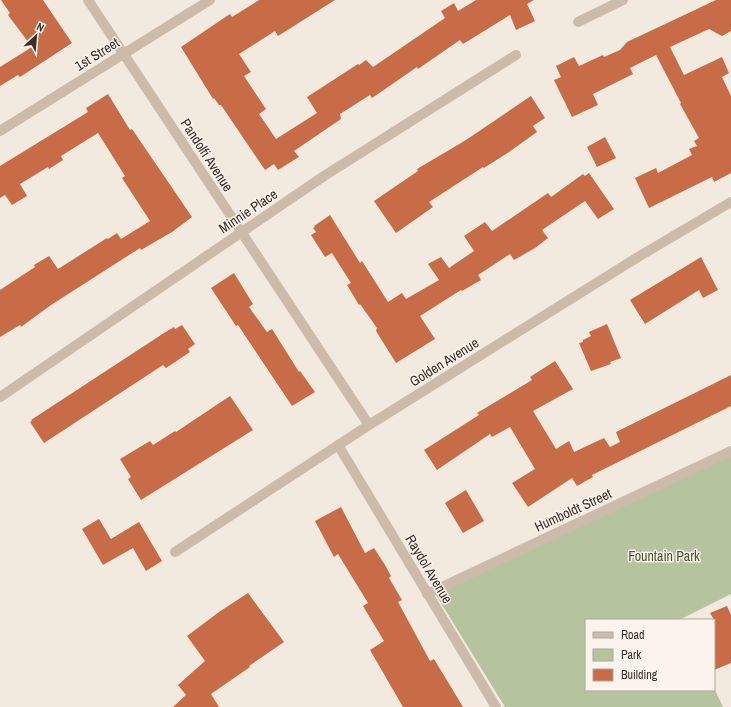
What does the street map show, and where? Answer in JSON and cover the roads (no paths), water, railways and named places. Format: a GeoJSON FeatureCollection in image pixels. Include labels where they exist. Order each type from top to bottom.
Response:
{"type":"FeatureCollection","features":[{"type":"Feature","properties":{"kind":"street","name":"Pandolfi Avenue"},"geometry":{"type":"LineString","coordinates":[[88,0],[369,425]]}},
{"type":"Feature","properties":{"kind":"street","name":"1st Street"},"geometry":{"type":"LineString","coordinates":[[0,132],[210,0]]}},
{"type":"Feature","properties":{"kind":"street"},"geometry":{"type":"LineString","coordinates":[[578,22],[623,0]]}},
{"type":"Feature","properties":{"kind":"street","name":"Minnie Place"},"geometry":{"type":"LineString","coordinates":[[0,397],[324,176],[516,55]]}},
{"type":"Feature","properties":{"kind":"street","name":"Golden Avenue"},"geometry":{"type":"LineString","coordinates":[[175,552],[369,425],[638,257],[731,202]]}},
{"type":"Feature","properties":{"kind":"street","name":"Raydol Avenue"},"geometry":{"type":"LineString","coordinates":[[338,445],[496,707]]}},
{"type":"Feature","properties":{"kind":"street","name":"Humboldt Street"},"geometry":{"type":"LineString","coordinates":[[427,594],[731,451]]}},
{"type":"Feature","properties":{"kind":"park label","name":"Fountain Park"},"geometry":{"type":"Point","coordinates":[664,556]}}]}
